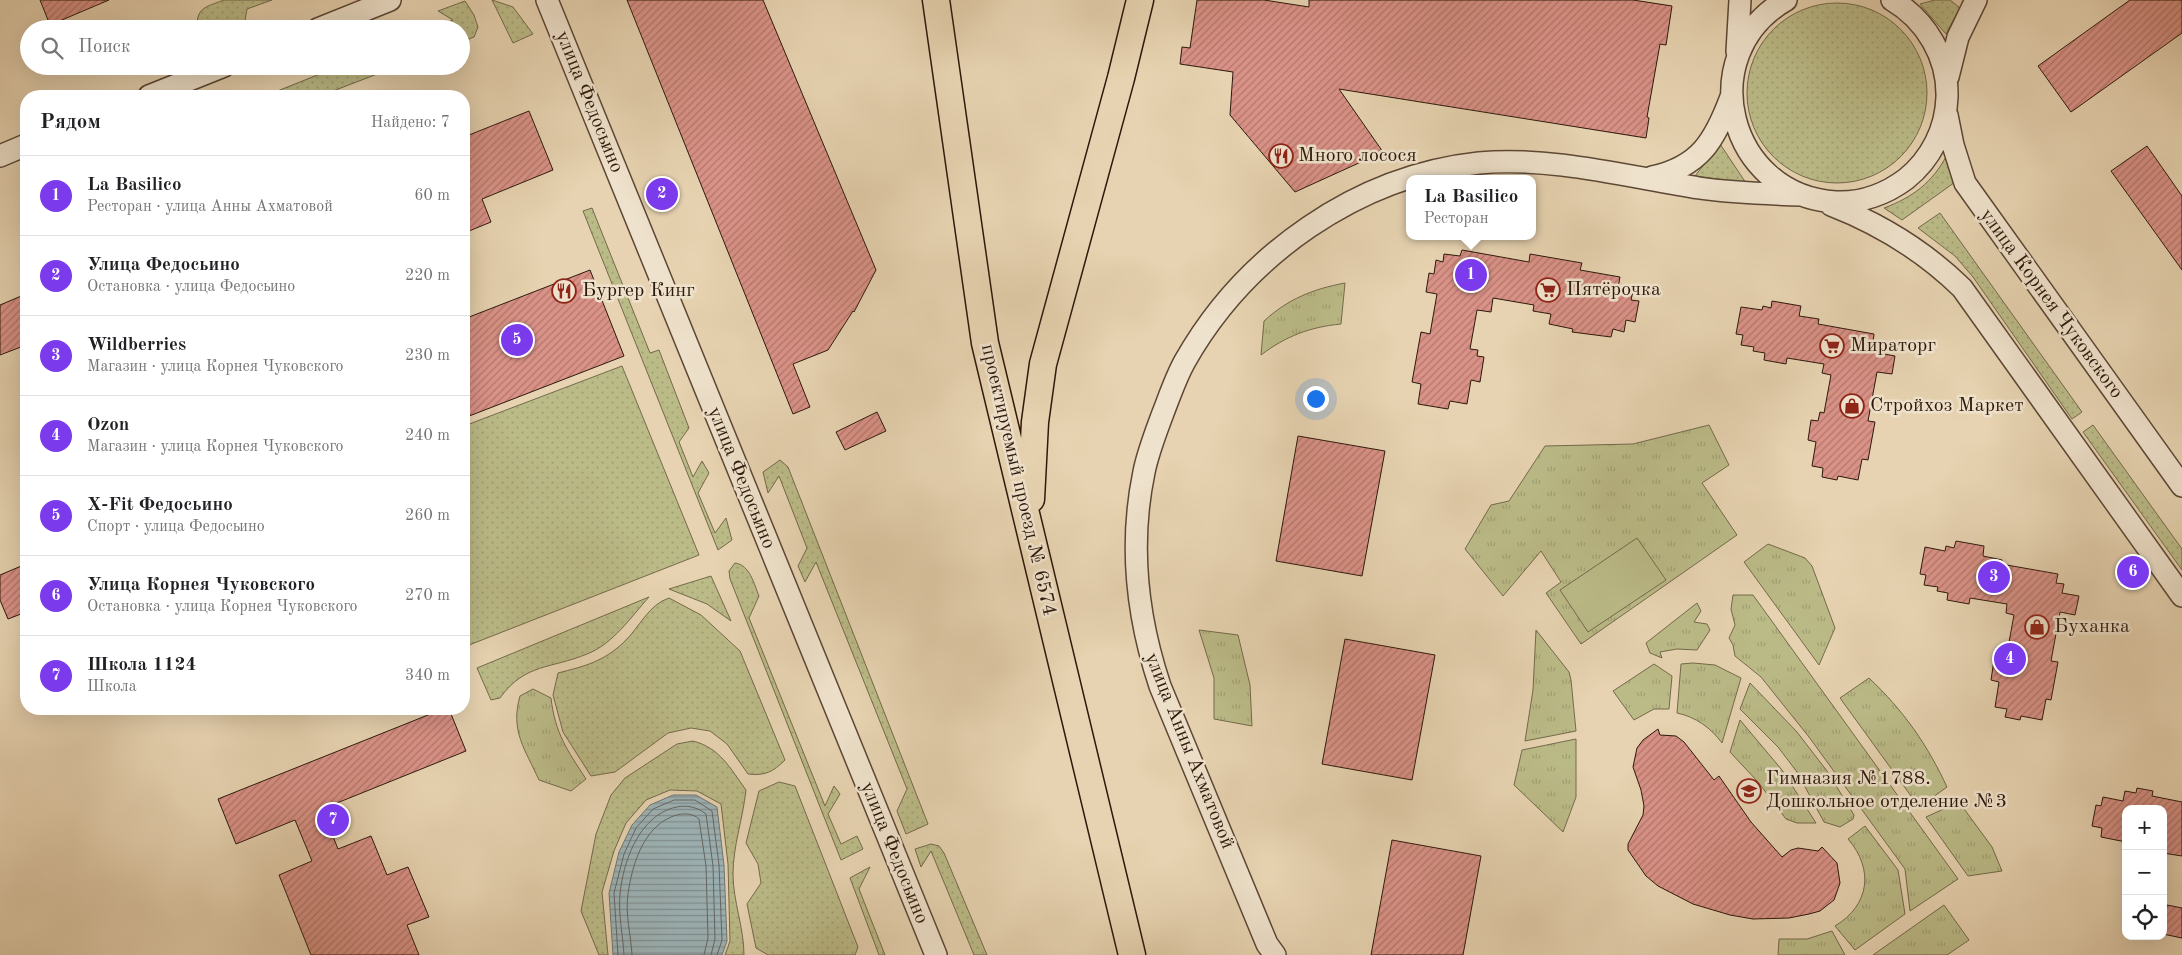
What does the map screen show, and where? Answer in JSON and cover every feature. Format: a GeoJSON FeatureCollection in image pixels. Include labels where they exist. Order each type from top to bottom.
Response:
{"type":"FeatureCollection","features":[{"type":"Feature","properties":{"kind":"main road","name":"проектируемый проезд № 6574"},"geometry":{"type":"LineString","coordinates":[[936,0],[985,343],[1132,955]]}},
{"type":"Feature","properties":{"kind":"main road"},"geometry":{"type":"LineString","coordinates":[[1029,527],[1035,422],[1043,364],[1121,78],[1140,0]]}},
{"type":"Feature","properties":{"kind":"street"},"geometry":{"type":"LineString","coordinates":[[340,20],[390,0]]}},
{"type":"Feature","properties":{"kind":"street","name":"улица Федосьино"},"geometry":{"type":"LineString","coordinates":[[547,0],[936,955]]}},
{"type":"Feature","properties":{"kind":"street","name":"улица Корнея Чуковского"},"geometry":{"type":"LineString","coordinates":[[1740,0],[1737,59],[1731,97],[1737,128],[1752,157],[1769,176],[1790,190],[1850,212],[1893,234],[1935,263],[1962,288],[2182,596]]}},
{"type":"Feature","properties":{"kind":"street","name":"улица Корнея Чуковского"},"geometry":{"type":"LineString","coordinates":[[1737,59],[1755,26],[1774,8],[1786,0]]}},
{"type":"Feature","properties":{"kind":"street","name":"улица Корнея Чуковского"},"geometry":{"type":"LineString","coordinates":[[1892,0],[1914,16],[1931,36],[1942,59],[1947,84],[1946,110],[1953,145],[1965,183],[2182,486]]}},
{"type":"Feature","properties":{"kind":"street"},"geometry":{"type":"LineString","coordinates":[[1947,84],[1952,53],[1976,0]]}},
{"type":"Feature","properties":{"kind":"street"},"geometry":{"type":"LineString","coordinates":[[164,90],[202,75]]}},
{"type":"Feature","properties":{"kind":"street","name":"улица Анны Ахматовой"},"geometry":{"type":"LineString","coordinates":[[1645,178],[1678,170],[1700,155],[1714,138],[1731,97]]}},
{"type":"Feature","properties":{"kind":"street","name":"улица Корнея Чуковского"},"geometry":{"type":"LineString","coordinates":[[1808,197],[1827,201],[1852,201],[1877,195],[1900,183],[1919,166],[1934,146],[1946,110]]}},
{"type":"Feature","properties":{"kind":"street"},"geometry":{"type":"LineString","coordinates":[[0,156],[20,148]]}},
{"type":"Feature","properties":{"kind":"street","name":"улица Анны Ахматовой"},"geometry":{"type":"LineString","coordinates":[[1420,175],[1479,163],[1523,163],[1645,178],[1713,190],[1808,197]]}},
{"type":"Feature","properties":{"kind":"street","name":"улица Анны Ахматовой"},"geometry":{"type":"LineString","coordinates":[[1275,955],[1267,944],[1160,686],[1150,656],[1140,609],[1136,544],[1144,472],[1158,426],[1178,374],[1212,319],[1259,267],[1296,236],[1319,220],[1374,192],[1406,180]]}},
{"type":"Feature","properties":{"kind":"green space"},"geometry":{"type":"Polygon","coordinates":[[[224,0],[272,0],[247,9],[245,20],[197,20],[200,12],[207,6],[224,0]]]}},
{"type":"Feature","properties":{"kind":"green space"},"geometry":{"type":"Polygon","coordinates":[[[492,0],[513,7],[533,34],[513,43],[492,0]]]}},
{"type":"Feature","properties":{"kind":"green space"},"geometry":{"type":"Polygon","coordinates":[[[1935,0],[1950,0],[1960,8],[1946,34],[1920,4],[1935,0]]]}},
{"type":"Feature","properties":{"kind":"green space"},"geometry":{"type":"Polygon","coordinates":[[[465,1],[474,15],[478,27],[474,37],[470,39],[470,20],[453,20],[438,11],[465,1]]]}},
{"type":"Feature","properties":{"kind":"green space"},"geometry":{"type":"Polygon","coordinates":[[[1846,3],[1855,4],[1880,13],[1901,29],[1917,50],[1926,75],[1926,111],[1917,136],[1901,157],[1880,173],[1872,176],[1855,182],[1828,183],[1819,182],[1794,173],[1767,150],[1757,136],[1748,111],[1747,84],[1748,75],[1757,50],[1780,23],[1794,13],[1819,4],[1846,3]]]}},
{"type":"Feature","properties":{"kind":"green space"},"geometry":{"type":"Polygon","coordinates":[[[318,75],[375,75],[336,90],[280,90],[318,75]]]}},
{"type":"Feature","properties":{"kind":"green space"},"geometry":{"type":"Polygon","coordinates":[[[1720,144],[1746,183],[1695,176],[1720,144]]]}},
{"type":"Feature","properties":{"kind":"green space"},"geometry":{"type":"Polygon","coordinates":[[[1947,155],[1958,180],[1902,220],[1884,208],[1904,199],[1921,188],[1935,174],[1947,155]]]}},
{"type":"Feature","properties":{"kind":"green space"},"geometry":{"type":"Polygon","coordinates":[[[592,208],[650,353],[659,350],[689,428],[679,442],[693,477],[702,461],[709,473],[698,493],[715,533],[726,518],[732,540],[718,550],[583,211],[592,208]]]}},
{"type":"Feature","properties":{"kind":"green space"},"geometry":{"type":"Polygon","coordinates":[[[1940,213],[2082,412],[2072,419],[1973,277],[1955,256],[1918,228],[1940,213]]]}},
{"type":"Feature","properties":{"kind":"green space"},"geometry":{"type":"Polygon","coordinates":[[[1345,283],[1341,324],[1309,330],[1289,338],[1261,355],[1264,321],[1273,313],[1302,296],[1322,288],[1345,283]]]}},
{"type":"Feature","properties":{"kind":"green space"},"geometry":{"type":"Polygon","coordinates":[[[622,366],[699,555],[470,645],[470,424],[622,366]]]}},
{"type":"Feature","properties":{"kind":"green space"},"geometry":{"type":"Polygon","coordinates":[[[1709,425],[1729,465],[1702,483],[1737,535],[1581,644],[1546,593],[1561,582],[1541,551],[1503,596],[1465,549],[1491,505],[1509,501],[1545,446],[1633,444],[1709,425]]]}},
{"type":"Feature","properties":{"kind":"green space"},"geometry":{"type":"Polygon","coordinates":[[[2093,425],[2182,549],[2182,570],[2083,432],[2093,425]]]}},
{"type":"Feature","properties":{"kind":"green space"},"geometry":{"type":"Polygon","coordinates":[[[780,460],[788,467],[928,824],[906,834],[897,811],[907,789],[816,562],[805,582],[798,566],[807,548],[779,476],[768,493],[763,472],[780,460]]]}},
{"type":"Feature","properties":{"kind":"green space"},"geometry":{"type":"Polygon","coordinates":[[[1637,538],[1666,580],[1588,632],[1560,590],[1637,538]]]}},
{"type":"Feature","properties":{"kind":"green space"},"geometry":{"type":"Polygon","coordinates":[[[1768,544],[1805,558],[1812,566],[1835,628],[1819,665],[1744,562],[1768,544]]]}},
{"type":"Feature","properties":{"kind":"green space"},"geometry":{"type":"Polygon","coordinates":[[[735,563],[740,564],[748,571],[759,596],[749,618],[825,806],[834,786],[840,794],[828,814],[841,844],[857,836],[863,849],[841,860],[730,579],[729,571],[735,563]]]}},
{"type":"Feature","properties":{"kind":"green space"},"geometry":{"type":"Polygon","coordinates":[[[711,576],[731,621],[707,604],[669,589],[711,576]]]}},
{"type":"Feature","properties":{"kind":"green space"},"geometry":{"type":"Polygon","coordinates":[[[1733,595],[1753,595],[1958,879],[1910,911],[1905,869],[1809,737],[1761,677],[1735,656],[1733,645],[1729,638],[1735,625],[1731,609],[1733,595]]]}},
{"type":"Feature","properties":{"kind":"green space"},"geometry":{"type":"Polygon","coordinates":[[[649,597],[613,637],[596,650],[574,659],[539,668],[519,678],[500,698],[491,700],[477,668],[649,597]]]}},
{"type":"Feature","properties":{"kind":"green space"},"geometry":{"type":"Polygon","coordinates":[[[669,598],[701,615],[740,651],[785,760],[777,768],[764,774],[748,774],[727,744],[710,731],[691,728],[668,733],[615,772],[591,776],[563,732],[553,695],[558,673],[585,665],[609,654],[630,636],[655,606],[669,598]]]}},
{"type":"Feature","properties":{"kind":"green space"},"geometry":{"type":"Polygon","coordinates":[[[1697,603],[1701,611],[1694,622],[1707,624],[1710,630],[1697,650],[1677,649],[1660,652],[1662,658],[1650,653],[1646,643],[1697,603]]]}},
{"type":"Feature","properties":{"kind":"green space"},"geometry":{"type":"Polygon","coordinates":[[[1199,630],[1238,635],[1250,685],[1252,726],[1214,719],[1214,678],[1199,630]]]}},
{"type":"Feature","properties":{"kind":"green space"},"geometry":{"type":"Polygon","coordinates":[[[1536,630],[1569,672],[1576,731],[1525,741],[1533,690],[1536,630]]]}},
{"type":"Feature","properties":{"kind":"green space"},"geometry":{"type":"Polygon","coordinates":[[[1654,664],[1672,676],[1669,709],[1654,709],[1634,720],[1613,691],[1654,664]]]}},
{"type":"Feature","properties":{"kind":"green space"},"geometry":{"type":"Polygon","coordinates":[[[1681,664],[1715,665],[1741,678],[1722,743],[1702,724],[1690,717],[1677,713],[1681,664]]]}},
{"type":"Feature","properties":{"kind":"green space"},"geometry":{"type":"Polygon","coordinates":[[[1869,678],[1893,702],[1913,728],[1931,756],[1947,787],[1919,807],[1840,698],[1869,678]]]}},
{"type":"Feature","properties":{"kind":"green space"},"geometry":{"type":"Polygon","coordinates":[[[1750,683],[1797,732],[1827,771],[1854,815],[1853,819],[1840,827],[1824,822],[1797,772],[1778,747],[1740,709],[1750,683]]]}},
{"type":"Feature","properties":{"kind":"green space"},"geometry":{"type":"Polygon","coordinates":[[[533,689],[551,698],[555,721],[563,741],[586,779],[571,791],[539,780],[520,740],[517,708],[520,696],[533,689]]]}},
{"type":"Feature","properties":{"kind":"green space"},"geometry":{"type":"Polygon","coordinates":[[[1740,720],[1782,770],[1816,823],[1797,823],[1786,819],[1758,782],[1730,752],[1740,720]]]}},
{"type":"Feature","properties":{"kind":"green space"},"geometry":{"type":"Polygon","coordinates":[[[1576,739],[1576,797],[1563,832],[1514,785],[1522,750],[1576,739]]]}},
{"type":"Feature","properties":{"kind":"green space"},"geometry":{"type":"Polygon","coordinates":[[[693,741],[702,744],[724,760],[746,790],[733,874],[744,955],[725,955],[730,941],[728,864],[721,804],[697,791],[670,790],[646,800],[626,823],[614,851],[602,892],[608,955],[599,955],[581,911],[596,834],[611,795],[625,778],[677,744],[693,741]]]}},
{"type":"Feature","properties":{"kind":"green space"},"geometry":{"type":"Polygon","coordinates":[[[779,782],[795,786],[858,947],[855,955],[768,955],[756,948],[747,904],[761,883],[758,864],[746,843],[759,791],[779,782]]]}},
{"type":"Feature","properties":{"kind":"green space"},"geometry":{"type":"Polygon","coordinates":[[[1959,802],[1992,847],[2002,871],[1968,876],[1926,817],[1959,802]]]}},
{"type":"Feature","properties":{"kind":"green space"},"geometry":{"type":"Polygon","coordinates":[[[1865,826],[1898,870],[1905,914],[1855,950],[1835,926],[1847,917],[1861,897],[1865,874],[1862,862],[1848,839],[1865,826]]]}},
{"type":"Feature","properties":{"kind":"green space"},"geometry":{"type":"Polygon","coordinates":[[[931,844],[939,846],[944,853],[987,955],[974,955],[931,851],[921,867],[915,849],[931,844]]]}},
{"type":"Feature","properties":{"kind":"green space"},"geometry":{"type":"Polygon","coordinates":[[[870,867],[859,889],[885,955],[879,955],[850,878],[870,867]]]}},
{"type":"Feature","properties":{"kind":"green space"},"geometry":{"type":"Polygon","coordinates":[[[1944,905],[1969,940],[1947,955],[1873,955],[1944,905]]]}},
{"type":"Feature","properties":{"kind":"green space"},"geometry":{"type":"Polygon","coordinates":[[[1832,931],[1845,955],[1778,955],[1779,939],[1807,939],[1832,931]]]}},
{"type":"Feature","properties":{"kind":"water"},"geometry":{"type":"Polygon","coordinates":[[[673,795],[696,795],[717,807],[724,865],[727,941],[722,955],[613,955],[609,893],[619,852],[632,825],[650,805],[673,795]]]}},
{"type":"Feature","properties":{"kind":"building"},"geometry":{"type":"Polygon","coordinates":[[[40,0],[109,0],[62,20],[48,20],[40,0]]]}},
{"type":"Feature","properties":{"kind":"building"},"geometry":{"type":"Polygon","coordinates":[[[627,0],[763,0],[876,270],[854,312],[828,350],[793,364],[810,407],[793,414],[627,0]]]}},
{"type":"Feature","properties":{"kind":"building"},"geometry":{"type":"Polygon","coordinates":[[[1197,0],[1264,0],[1309,7],[1309,0],[1633,0],[1672,6],[1666,45],[1660,44],[1647,117],[1649,118],[1646,138],[1339,89],[1383,152],[1295,192],[1230,115],[1233,72],[1180,64],[1182,47],[1190,48],[1197,0]]]}},
{"type":"Feature","properties":{"kind":"building"},"geometry":{"type":"Polygon","coordinates":[[[2130,0],[2182,0],[2182,33],[2071,112],[2038,66],[2130,0]]]}},
{"type":"Feature","properties":{"kind":"building"},"geometry":{"type":"Polygon","coordinates":[[[529,111],[553,170],[482,199],[491,222],[470,231],[470,135],[529,111]]]}},
{"type":"Feature","properties":{"kind":"building"},"geometry":{"type":"Polygon","coordinates":[[[2147,146],[2182,196],[2182,270],[2111,171],[2147,146]]]}},
{"type":"Feature","properties":{"kind":"building"},"geometry":{"type":"Polygon","coordinates":[[[1462,250],[1529,262],[1530,254],[1582,263],[1580,270],[1620,277],[1618,288],[1633,291],[1631,300],[1639,301],[1635,322],[1626,320],[1624,332],[1613,329],[1611,337],[1572,332],[1573,329],[1549,324],[1551,314],[1533,311],[1534,305],[1493,298],[1491,312],[1477,310],[1470,349],[1478,350],[1477,356],[1484,357],[1480,382],[1471,380],[1467,404],[1450,401],[1448,409],[1418,404],[1421,384],[1412,382],[1421,332],[1430,334],[1437,294],[1426,292],[1429,273],[1434,274],[1436,260],[1443,262],[1444,254],[1460,256],[1462,250]]]}},
{"type":"Feature","properties":{"kind":"building"},"geometry":{"type":"Polygon","coordinates":[[[590,270],[624,356],[470,416],[470,317],[590,270]]]}},
{"type":"Feature","properties":{"kind":"building"},"geometry":{"type":"Polygon","coordinates":[[[20,297],[20,347],[0,355],[0,305],[20,297]]]}},
{"type":"Feature","properties":{"kind":"building"},"geometry":{"type":"Polygon","coordinates":[[[1772,301],[1801,306],[1799,316],[1819,319],[1818,324],[1874,334],[1873,342],[1881,344],[1879,353],[1895,356],[1892,374],[1877,372],[1868,421],[1875,422],[1868,460],[1862,459],[1858,480],[1838,476],[1837,480],[1822,477],[1823,468],[1812,466],[1816,442],[1808,440],[1811,420],[1818,421],[1820,412],[1824,413],[1831,375],[1822,373],[1824,364],[1787,358],[1786,364],[1764,360],[1765,353],[1753,351],[1754,347],[1741,345],[1743,335],[1736,334],[1741,307],[1762,310],[1763,306],[1771,308],[1772,301]]]}},
{"type":"Feature","properties":{"kind":"building"},"geometry":{"type":"Polygon","coordinates":[[[877,412],[886,431],[845,450],[836,432],[877,412]]]}},
{"type":"Feature","properties":{"kind":"building"},"geometry":{"type":"Polygon","coordinates":[[[1298,436],[1385,451],[1362,576],[1276,561],[1298,436]]]}},
{"type":"Feature","properties":{"kind":"building"},"geometry":{"type":"Polygon","coordinates":[[[1956,541],[1984,546],[1983,556],[2002,560],[2001,564],[2058,574],[2056,583],[2064,584],[2062,593],[2079,596],[2075,615],[2060,612],[2051,661],[2058,662],[2051,700],[2046,699],[2042,720],[2021,716],[2020,720],[2005,717],[2007,709],[1995,707],[1999,682],[1991,680],[1994,660],[2001,662],[2003,652],[2007,653],[2014,615],[2006,613],[2007,604],[1970,598],[1969,604],[1947,600],[1948,593],[1937,591],[1938,587],[1924,585],[1926,575],[1920,574],[1925,547],[1945,551],[1946,546],[1954,548],[1956,541]]]}},
{"type":"Feature","properties":{"kind":"building"},"geometry":{"type":"Polygon","coordinates":[[[20,567],[20,614],[8,619],[0,600],[0,575],[20,567]]]}},
{"type":"Feature","properties":{"kind":"building"},"geometry":{"type":"Polygon","coordinates":[[[1345,639],[1435,655],[1412,780],[1322,764],[1345,639]]]}},
{"type":"Feature","properties":{"kind":"building"},"geometry":{"type":"Polygon","coordinates":[[[428,715],[451,715],[466,751],[322,809],[338,849],[371,836],[387,875],[408,867],[429,917],[407,925],[419,955],[311,955],[279,875],[312,861],[295,820],[236,844],[218,799],[428,715]]]}},
{"type":"Feature","properties":{"kind":"building"},"geometry":{"type":"Polygon","coordinates":[[[1658,729],[1660,735],[1676,736],[1684,742],[1714,780],[1719,776],[1751,822],[1782,857],[1791,850],[1798,848],[1818,851],[1822,847],[1837,863],[1840,883],[1834,900],[1820,911],[1809,914],[1789,918],[1753,919],[1730,915],[1693,904],[1658,886],[1646,876],[1628,850],[1628,844],[1643,815],[1644,806],[1633,767],[1637,748],[1643,740],[1658,729]]]}},
{"type":"Feature","properties":{"kind":"building"},"geometry":{"type":"Polygon","coordinates":[[[2137,788],[2153,791],[2152,796],[2182,802],[2182,856],[2167,854],[2167,805],[2122,805],[2122,841],[2101,837],[2102,828],[2092,826],[2096,805],[2101,806],[2103,797],[2123,801],[2125,791],[2136,793],[2137,788]]]}},
{"type":"Feature","properties":{"kind":"building"},"geometry":{"type":"Polygon","coordinates":[[[1392,840],[1481,856],[1463,955],[1371,955],[1392,840]]]}},
{"type":"Feature","properties":{"kind":"building"},"geometry":{"type":"Polygon","coordinates":[[[2167,905],[2182,908],[2182,938],[2167,935],[2167,905]]]}},
{"type":"Feature","properties":{"kind":"place","name":"Много лосося"},"geometry":{"type":"Point","coordinates":[1281,156]}},
{"type":"Feature","properties":{"kind":"place","name":"Улица Федосьино"},"geometry":{"type":"Point","coordinates":[662,194]}},
{"type":"Feature","properties":{"kind":"place","name":"La Basilico"},"geometry":{"type":"Point","coordinates":[1471,275]}},
{"type":"Feature","properties":{"kind":"place","name":"Пятёрочка"},"geometry":{"type":"Point","coordinates":[1548,290]}},
{"type":"Feature","properties":{"kind":"place","name":"Бургер Кинг"},"geometry":{"type":"Point","coordinates":[564,291]}},
{"type":"Feature","properties":{"kind":"place","name":"X-Fit Федосьино"},"geometry":{"type":"Point","coordinates":[517,340]}},
{"type":"Feature","properties":{"kind":"place","name":"Мираторг"},"geometry":{"type":"Point","coordinates":[1832,346]}},
{"type":"Feature","properties":{"kind":"place","name":"Стройхоз Маркет"},"geometry":{"type":"Point","coordinates":[1852,406]}},
{"type":"Feature","properties":{"kind":"place","name":"Улица Корнея Чуковского"},"geometry":{"type":"Point","coordinates":[2133,572]}},
{"type":"Feature","properties":{"kind":"place","name":"Wildberries"},"geometry":{"type":"Point","coordinates":[1994,577]}},
{"type":"Feature","properties":{"kind":"place","name":"Буханка"},"geometry":{"type":"Point","coordinates":[2037,627]}},
{"type":"Feature","properties":{"kind":"place","name":"Ozon"},"geometry":{"type":"Point","coordinates":[2010,659]}},
{"type":"Feature","properties":{"kind":"place","name":"Гимназия №1788. Дошкольное отделение №3"},"geometry":{"type":"Point","coordinates":[1749,791]}},
{"type":"Feature","properties":{"kind":"place","name":"Школа 1124"},"geometry":{"type":"Point","coordinates":[333,820]}}]}
